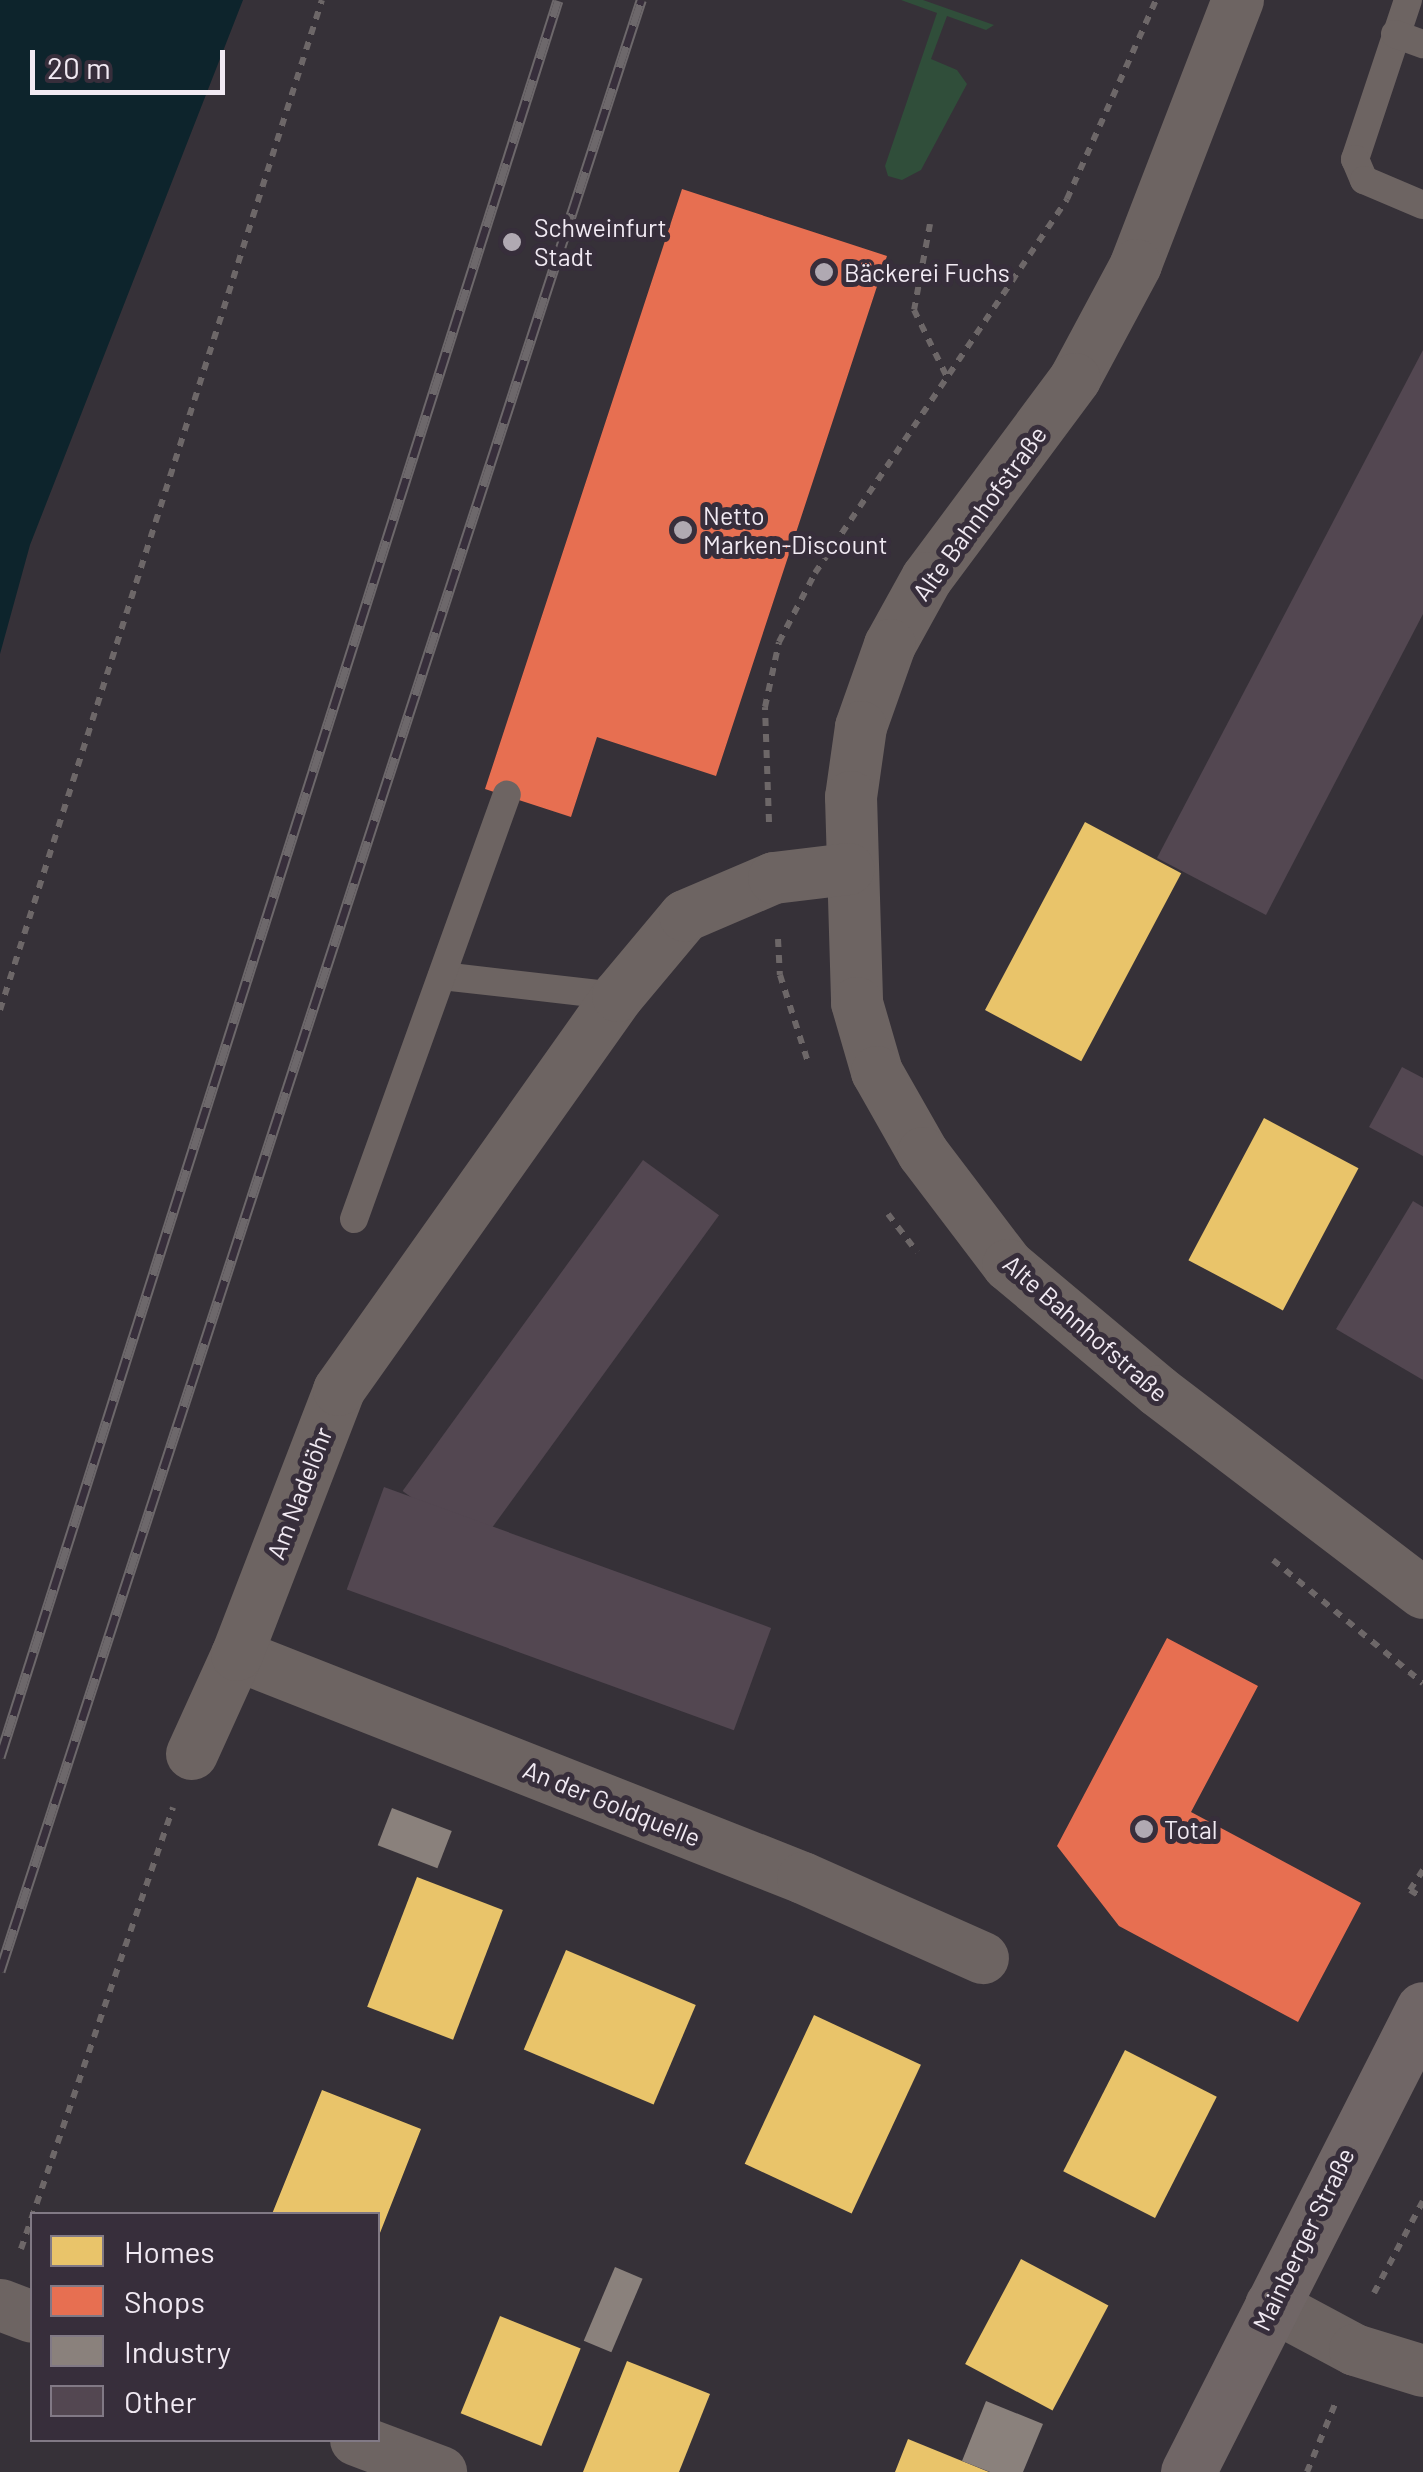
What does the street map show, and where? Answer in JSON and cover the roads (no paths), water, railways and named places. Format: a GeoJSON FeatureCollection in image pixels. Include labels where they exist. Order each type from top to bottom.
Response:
{"type":"FeatureCollection","features":[{"type":"Feature","properties":{"kind":"main road","name":"Mainberger Straße"},"geometry":{"type":"LineString","coordinates":[[1188,2472],[1423,2009]]}},
{"type":"Feature","properties":{"kind":"street","name":"Alte Bahnhofstraße"},"geometry":{"type":"LineString","coordinates":[[1238,0],[1136,265],[1075,379],[927,578],[890,645],[861,727],[848,870],[856,1003],[877,1072],[923,1154],[973,1222],[1061,1313],[1423,1593]]}},
{"type":"Feature","properties":{"kind":"street","name":"Am Nadelöhr"},"geometry":{"type":"LineString","coordinates":[[192,1754],[237,1655],[338,1390],[618,996],[685,916],[774,878],[848,870]]}},
{"type":"Feature","properties":{"kind":"street","name":"An der Goldquelle"},"geometry":{"type":"LineString","coordinates":[[237,1655],[803,1878],[983,1958]]}},
{"type":"Feature","properties":{"kind":"street"},"geometry":{"type":"LineString","coordinates":[[1,2305],[30,2316]]}},
{"type":"Feature","properties":{"kind":"street"},"geometry":{"type":"LineString","coordinates":[[1270,2305],[1355,2350],[1423,2372]]}},
{"type":"Feature","properties":{"kind":"street"},"geometry":{"type":"LineString","coordinates":[[361,2442],[441,2472]]}},
{"type":"Feature","properties":{"kind":"lane"},"geometry":{"type":"LineString","coordinates":[[1408,0],[1355,159],[1364,180],[1423,205]]}},
{"type":"Feature","properties":{"kind":"lane"},"geometry":{"type":"LineString","coordinates":[[1395,34],[1423,44]]}},
{"type":"Feature","properties":{"kind":"lane"},"geometry":{"type":"LineString","coordinates":[[354,1219],[507,796]]}},
{"type":"Feature","properties":{"kind":"lane"},"geometry":{"type":"LineString","coordinates":[[442,976],[618,996]]}},
{"type":"Feature","properties":{"kind":"water"},"geometry":{"type":"Polygon","coordinates":[[[0,0],[243,0],[30,545],[0,654],[0,0]]]}},
{"type":"Feature","properties":{"kind":"railway"},"geometry":{"type":"LineString","coordinates":[[0,1757],[558,0]]}},
{"type":"Feature","properties":{"kind":"railway"},"geometry":{"type":"LineString","coordinates":[[0,1971],[641,0]]}},
{"type":"Feature","properties":{"kind":"place","name":"Schweinfurt Stadt"},"geometry":{"type":"Point","coordinates":[512,242]}},
{"type":"Feature","properties":{"kind":"place","name":"Bäckerei Fuchs"},"geometry":{"type":"Point","coordinates":[824,272]}},
{"type":"Feature","properties":{"kind":"place","name":"Netto Marken-Discount"},"geometry":{"type":"Point","coordinates":[683,530]}},
{"type":"Feature","properties":{"kind":"place","name":"Total"},"geometry":{"type":"Point","coordinates":[1144,1829]}}]}
